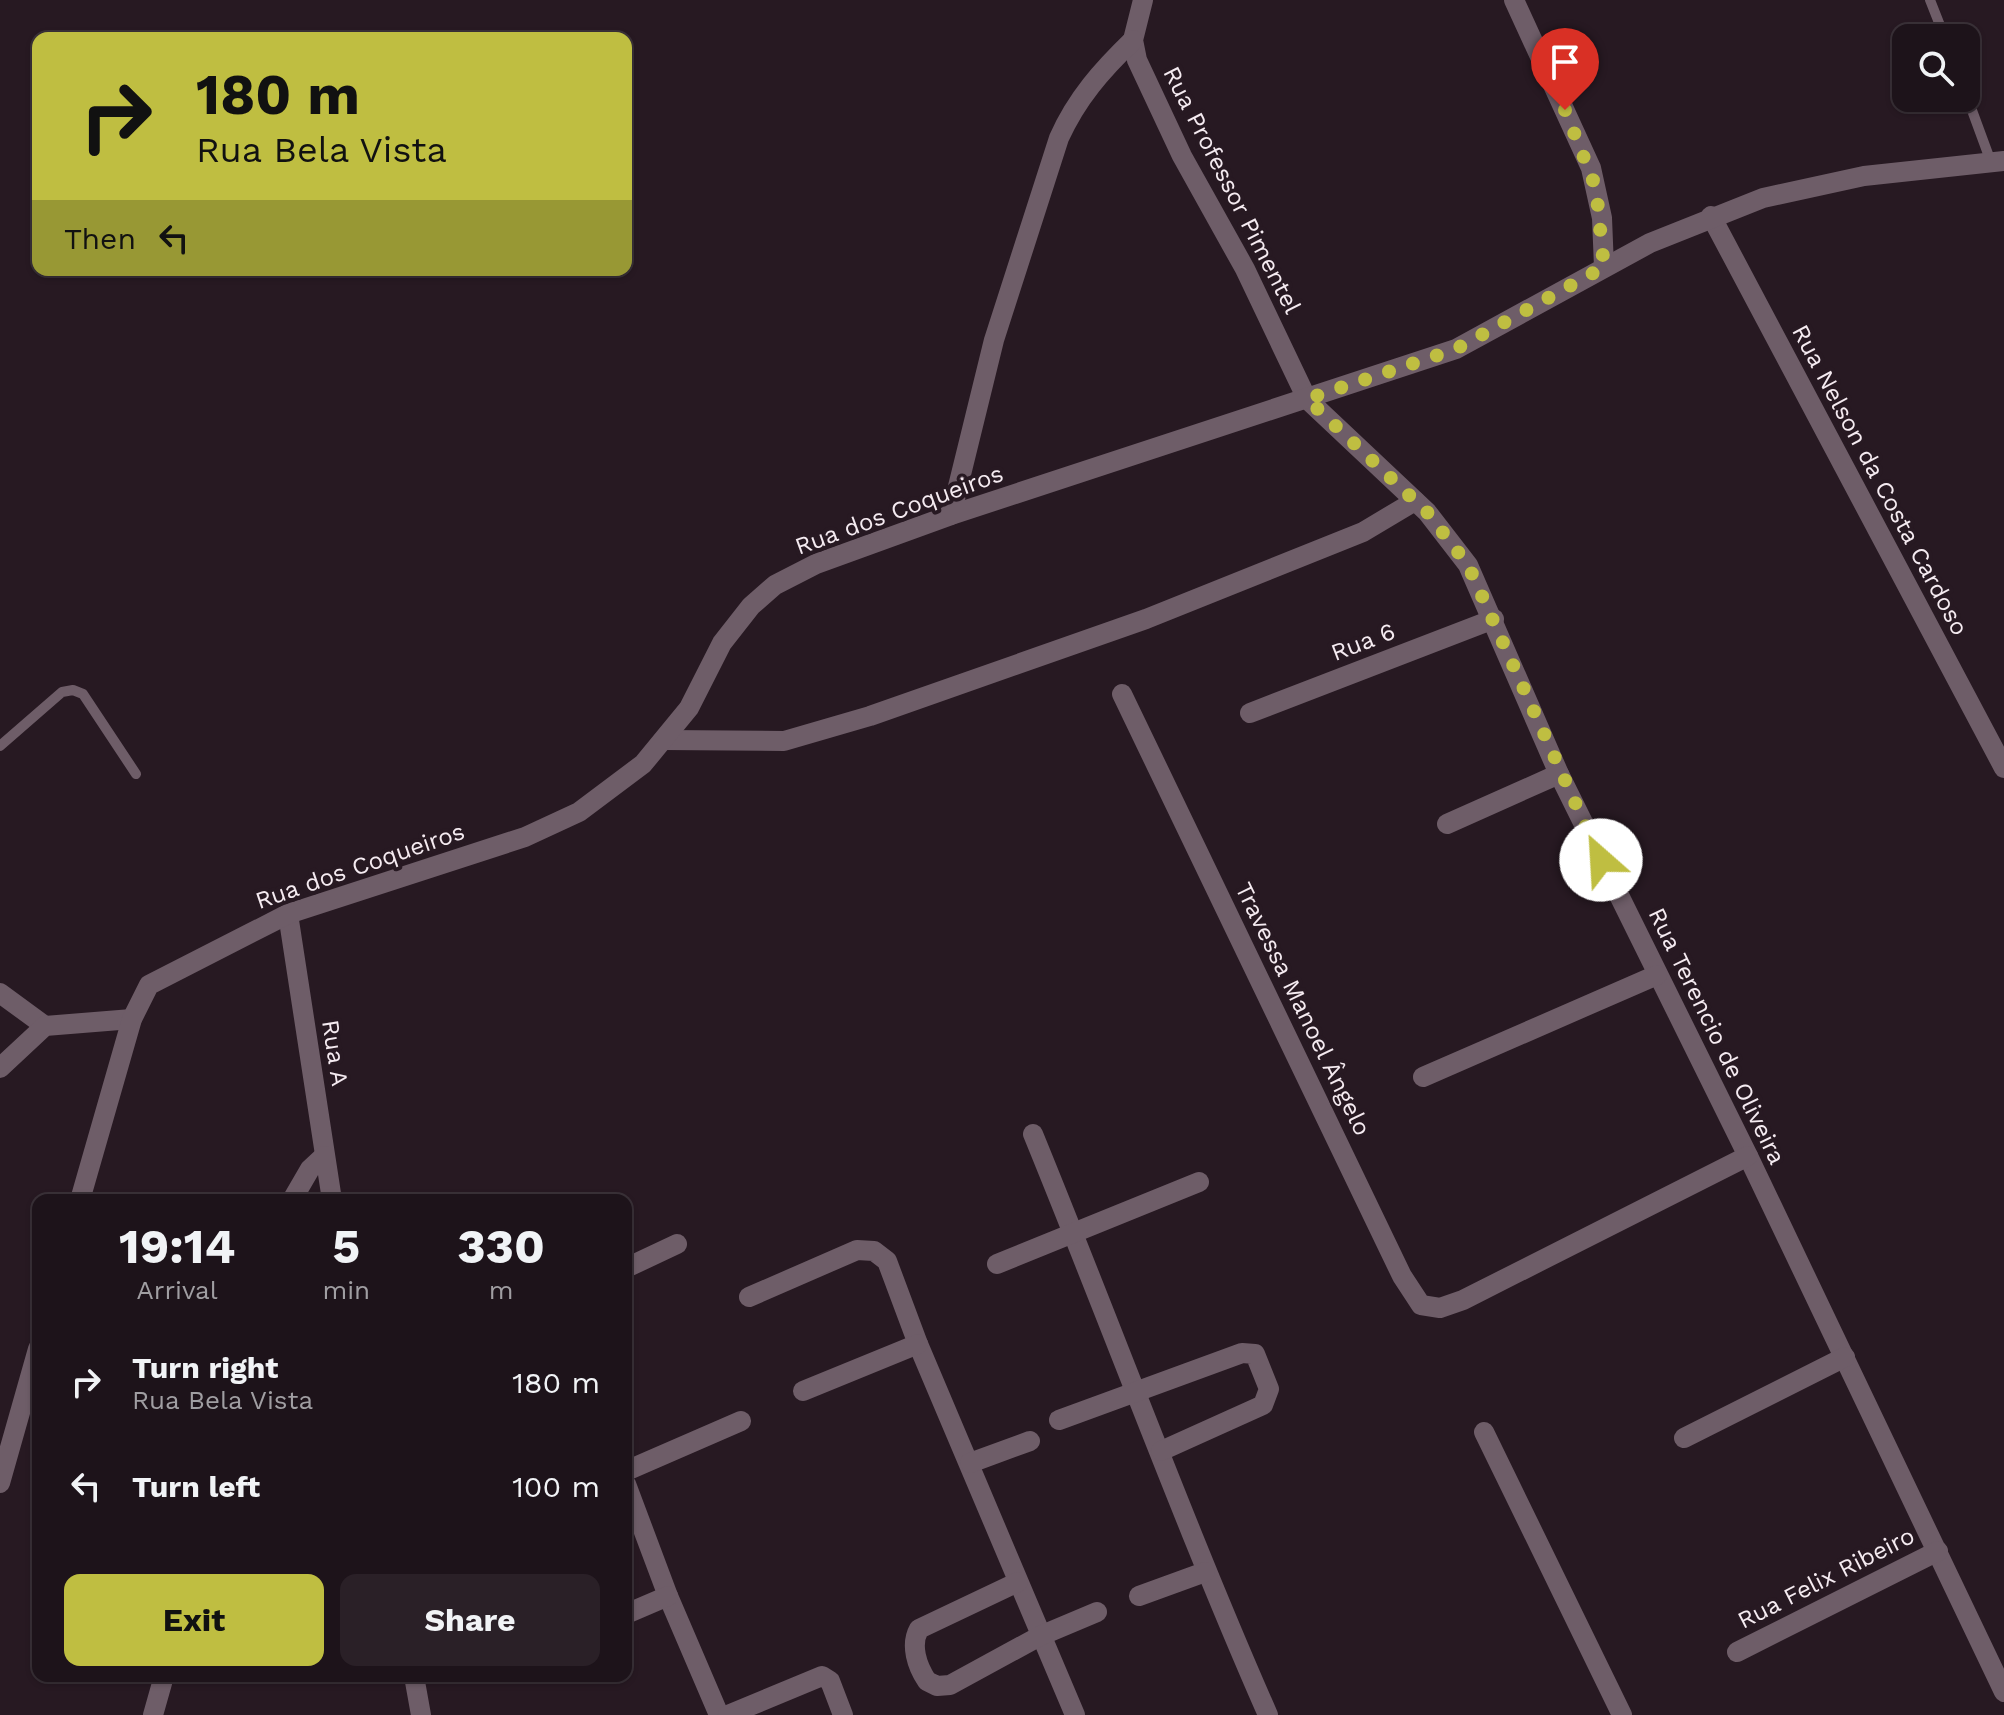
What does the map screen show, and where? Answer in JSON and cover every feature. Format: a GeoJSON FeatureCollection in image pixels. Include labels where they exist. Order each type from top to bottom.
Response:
{"type":"FeatureCollection","features":[{"type":"Feature","properties":{"kind":"street"},"geometry":{"type":"LineString","coordinates":[[951,515],[994,340],[1054,150],[1072,109],[1096,76],[1133,40],[1143,0]]}},
{"type":"Feature","properties":{"kind":"street"},"geometry":{"type":"LineString","coordinates":[[1514,0],[1591,168],[1602,218],[1604,267]]}},
{"type":"Feature","properties":{"kind":"street","name":"Rua Professor Pimentel"},"geometry":{"type":"LineString","coordinates":[[1133,40],[1148,90],[1245,269],[1307,399]]}},
{"type":"Feature","properties":{"kind":"street","name":"Rua dos Coqueiros"},"geometry":{"type":"LineString","coordinates":[[82,1194],[132,1019],[149,985],[156,978],[288,914],[525,837],[579,812],[617,786],[664,740],[689,708],[722,643],[751,606],[775,585],[816,564],[951,515],[1456,349],[1604,267],[1711,216],[1824,182],[1998,162]]}},
{"type":"Feature","properties":{"kind":"street","name":"Rua Nelson da Costa Cardoso"},"geometry":{"type":"LineString","coordinates":[[1711,216],[2004,768]]}},
{"type":"Feature","properties":{"kind":"street","name":"Rua Terencio de Oliveira"},"geometry":{"type":"LineString","coordinates":[[1307,399],[1415,501],[1453,542],[1494,619],[1559,774],[1748,1156],[2004,1692]]}},
{"type":"Feature","properties":{"kind":"street"},"geometry":{"type":"LineString","coordinates":[[664,740],[784,741],[870,716],[1146,619],[1363,532],[1415,501]]}},
{"type":"Feature","properties":{"kind":"street","name":"Rua 6"},"geometry":{"type":"LineString","coordinates":[[1250,713],[1494,619]]}},
{"type":"Feature","properties":{"kind":"street","name":"Travessa Manoel Ângelo"},"geometry":{"type":"LineString","coordinates":[[1122,694],[1415,1300],[1421,1305],[1440,1308],[1463,1300],[1748,1156]]}},
{"type":"Feature","properties":{"kind":"street"},"geometry":{"type":"LineString","coordinates":[[1447,824],[1559,774]]}},
{"type":"Feature","properties":{"kind":"street","name":"Rua A"},"geometry":{"type":"LineString","coordinates":[[288,914],[331,1194]]}},
{"type":"Feature","properties":{"kind":"street"},"geometry":{"type":"LineString","coordinates":[[1423,1077],[1657,975]]}},
{"type":"Feature","properties":{"kind":"street"},"geometry":{"type":"LineString","coordinates":[[0,993],[45,1026]]}},
{"type":"Feature","properties":{"kind":"street"},"geometry":{"type":"LineString","coordinates":[[0,1068],[45,1026],[132,1019]]}},
{"type":"Feature","properties":{"kind":"street"},"geometry":{"type":"LineString","coordinates":[[1033,1134],[1139,1391],[1205,1572],[1268,1715]]}},
{"type":"Feature","properties":{"kind":"street"},"geometry":{"type":"LineString","coordinates":[[295,1194],[310,1169],[324,1156]]}},
{"type":"Feature","properties":{"kind":"street"},"geometry":{"type":"LineString","coordinates":[[997,1264],[1199,1182]]}},
{"type":"Feature","properties":{"kind":"street"},"geometry":{"type":"LineString","coordinates":[[632,1265],[677,1244]]}},
{"type":"Feature","properties":{"kind":"street"},"geometry":{"type":"LineString","coordinates":[[749,1297],[857,1250],[870,1249],[887,1261],[918,1344],[1075,1715]]}},
{"type":"Feature","properties":{"kind":"street"},"geometry":{"type":"LineString","coordinates":[[803,1391],[918,1344]]}},
{"type":"Feature","properties":{"kind":"street"},"geometry":{"type":"LineString","coordinates":[[1059,1420],[1242,1353],[1257,1357],[1269,1389],[1263,1405],[1161,1451]]}},
{"type":"Feature","properties":{"kind":"street"},"geometry":{"type":"LineString","coordinates":[[1684,1438],[1845,1357]]}},
{"type":"Feature","properties":{"kind":"street"},"geometry":{"type":"LineString","coordinates":[[0,1483],[32,1370]]}},
{"type":"Feature","properties":{"kind":"street"},"geometry":{"type":"LineString","coordinates":[[632,1468],[741,1421]]}},
{"type":"Feature","properties":{"kind":"street"},"geometry":{"type":"LineString","coordinates":[[1484,1432],[1622,1715]]}},
{"type":"Feature","properties":{"kind":"street"},"geometry":{"type":"LineString","coordinates":[[970,1463],[1030,1441]]}},
{"type":"Feature","properties":{"kind":"street"},"geometry":{"type":"LineString","coordinates":[[632,1500],[668,1596],[719,1715]]}},
{"type":"Feature","properties":{"kind":"street","name":"Rua Felix Ribeiro"},"geometry":{"type":"LineString","coordinates":[[1737,1652],[1938,1551]]}},
{"type":"Feature","properties":{"kind":"street"},"geometry":{"type":"LineString","coordinates":[[1139,1596],[1205,1572]]}},
{"type":"Feature","properties":{"kind":"street"},"geometry":{"type":"LineString","coordinates":[[1018,1582],[919,1629],[915,1638],[915,1653],[923,1677],[937,1686],[950,1685],[1040,1636],[1097,1612]]}},
{"type":"Feature","properties":{"kind":"street"},"geometry":{"type":"LineString","coordinates":[[632,1611],[668,1596]]}},
{"type":"Feature","properties":{"kind":"street"},"geometry":{"type":"LineString","coordinates":[[728,1715],[822,1676],[830,1681],[843,1715]]}},
{"type":"Feature","properties":{"kind":"street"},"geometry":{"type":"LineString","coordinates":[[153,1715],[162,1682]]}},
{"type":"Feature","properties":{"kind":"street"},"geometry":{"type":"LineString","coordinates":[[415,1682],[421,1715]]}},
{"type":"Feature","properties":{"kind":"lane"},"geometry":{"type":"LineString","coordinates":[[1930,0],[1939,24]]}},
{"type":"Feature","properties":{"kind":"lane"},"geometry":{"type":"LineString","coordinates":[[1974,112],[1998,162]]}},
{"type":"Feature","properties":{"kind":"lane"},"geometry":{"type":"LineString","coordinates":[[0,746],[62,692],[73,690],[83,694],[136,774]]}},
{"type":"Feature","properties":{"kind":"route"},"geometry":{"type":"LineString","coordinates":[[1565,110],[1591,168],[1596,188],[1602,218],[1604,267],[1456,349],[1307,399],[1427,512],[1468,565],[1559,774],[1601,860]]}}]}
